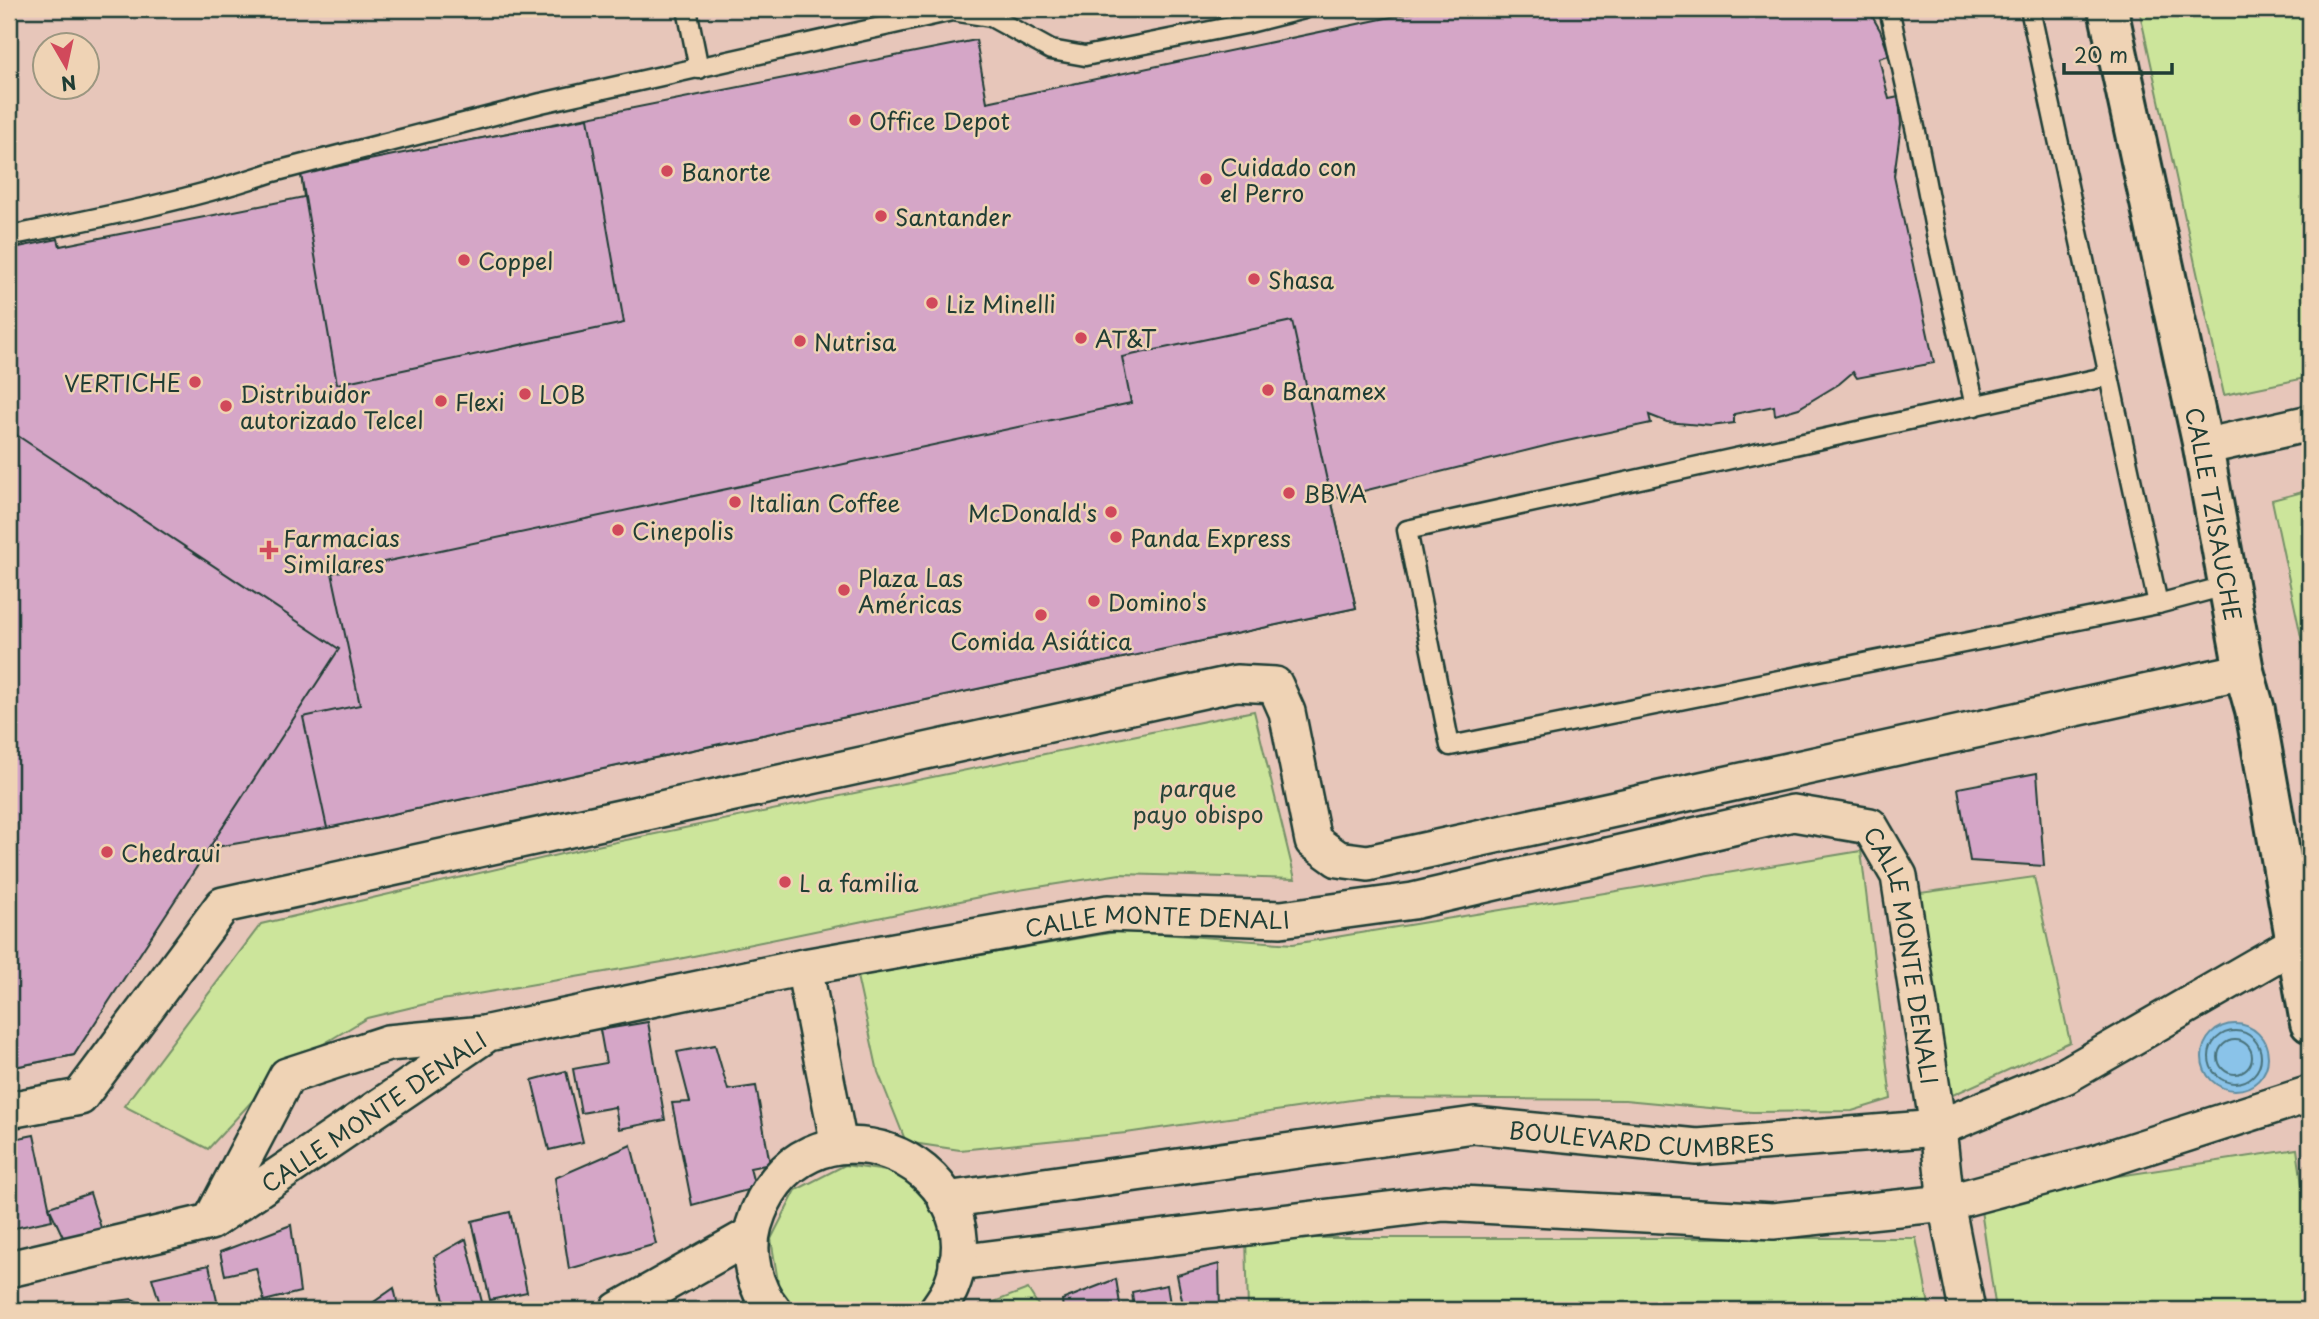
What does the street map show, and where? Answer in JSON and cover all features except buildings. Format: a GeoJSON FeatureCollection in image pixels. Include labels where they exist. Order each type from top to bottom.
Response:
{"type":"FeatureCollection","features":[{"type":"Feature","properties":{"kind":"street","name":"CALLE TZISAUCHE"},"geometry":{"type":"LineString","coordinates":[[2108,9],[2203,447],[2244,671],[2255,710],[2310,1023]]}},
{"type":"Feature","properties":{"kind":"street"},"geometry":{"type":"LineString","coordinates":[[2203,447],[2310,424]]}},
{"type":"Feature","properties":{"kind":"street"},"geometry":{"type":"LineString","coordinates":[[9,1110],[80,1097],[223,905],[1237,683],[1275,685],[1287,712],[1313,841],[1338,859],[1368,863],[2244,671]]}},
{"type":"Feature","properties":{"kind":"street","name":"CALLE MONTE DENALI"},"geometry":{"type":"LineString","coordinates":[[9,1269],[210,1222],[488,1033],[804,967],[1108,913],[1281,919],[1413,901],[1793,813],[1870,826],[1899,876],[1938,1128],[1946,1203],[1967,1310]]}},
{"type":"Feature","properties":{"kind":"street","name":"BOULEVARD CUMBRES"},"geometry":{"type":"LineString","coordinates":[[946,1200],[1474,1125],[1697,1147],[1938,1128],[2065,1076],[2296,943]]}},
{"type":"Feature","properties":{"kind":"street"},"geometry":{"type":"LineString","coordinates":[[804,967],[839,1145]]}},
{"type":"Feature","properties":{"kind":"street"},"geometry":{"type":"LineString","coordinates":[[210,1222],[287,1076],[388,1043],[488,1033]]}},
{"type":"Feature","properties":{"kind":"street"},"geometry":{"type":"LineString","coordinates":[[957,1263],[1444,1203],[1773,1222],[1946,1203],[2095,1163],[2310,1094]]}},
{"type":"Feature","properties":{"kind":"street"},"geometry":{"type":"LineString","coordinates":[[761,1307],[752,1269],[751,1235],[761,1203],[780,1176],[807,1156],[839,1145],[868,1145],[896,1153],[920,1168],[940,1189],[953,1215],[959,1239],[957,1263],[951,1288],[937,1310]]}},
{"type":"Feature","properties":{"kind":"street"},"geometry":{"type":"LineString","coordinates":[[618,1310],[751,1235]]}},
{"type":"Feature","properties":{"kind":"lane"},"geometry":{"type":"LineString","coordinates":[[687,9],[699,69]]}},
{"type":"Feature","properties":{"kind":"lane"},"geometry":{"type":"LineString","coordinates":[[9,236],[151,207],[273,172],[541,103],[952,11],[991,17],[1051,50],[1085,56],[1304,9]]}},
{"type":"Feature","properties":{"kind":"lane"},"geometry":{"type":"LineString","coordinates":[[1889,9],[1975,406]]}},
{"type":"Feature","properties":{"kind":"lane"},"geometry":{"type":"LineString","coordinates":[[2030,9],[2158,604]]}},
{"type":"Feature","properties":{"kind":"lane"},"geometry":{"type":"LineString","coordinates":[[2109,376],[1407,530],[1450,746],[2158,604],[2229,585]]}},
{"type":"Feature","properties":{"kind":"green space"},"geometry":{"type":"Polygon","coordinates":[[[2139,9],[2310,9],[2310,377],[2224,395],[2139,9]]]}},
{"type":"Feature","properties":{"kind":"green space"},"geometry":{"type":"Polygon","coordinates":[[[2310,490],[2310,679],[2272,500],[2310,490]]]}},
{"type":"Feature","properties":{"kind":"green space","name":"parque payo obispo"},"geometry":{"type":"Polygon","coordinates":[[[1254,711],[1295,879],[1120,874],[994,894],[674,960],[442,1000],[367,1018],[275,1076],[208,1149],[124,1106],[261,924],[587,848],[1254,711]]]}},
{"type":"Feature","properties":{"kind":"green space"},"geometry":{"type":"Polygon","coordinates":[[[1861,851],[1891,1099],[1852,1111],[1752,1112],[1625,1100],[1365,1098],[1126,1133],[960,1150],[906,1142],[878,1072],[857,976],[1122,931],[1293,944],[1861,851]]]}},
{"type":"Feature","properties":{"kind":"green space"},"geometry":{"type":"Polygon","coordinates":[[[2034,877],[2070,1042],[1946,1098],[1920,893],[2034,877]]]}},
{"type":"Feature","properties":{"kind":"green space"},"geometry":{"type":"Polygon","coordinates":[[[2297,1149],[2308,1226],[2300,1310],[1996,1310],[1979,1197],[2297,1149]]]}},
{"type":"Feature","properties":{"kind":"green space"},"geometry":{"type":"Polygon","coordinates":[[[845,1165],[900,1173],[938,1212],[948,1266],[925,1310],[797,1310],[780,1294],[771,1239],[796,1190],[845,1165]]]}},
{"type":"Feature","properties":{"kind":"green space"},"geometry":{"type":"Polygon","coordinates":[[[1246,1238],[1916,1238],[1930,1310],[1248,1310],[1246,1238]]]}},
{"type":"Feature","properties":{"kind":"green space"},"geometry":{"type":"Polygon","coordinates":[[[1028,1289],[1041,1310],[973,1310],[1028,1289]]]}},
{"type":"Feature","properties":{"kind":"water"},"geometry":{"type":"Polygon","coordinates":[[[2235,1024],[2248,1027],[2258,1034],[2265,1044],[2268,1057],[2265,1070],[2258,1080],[2248,1087],[2235,1090],[2222,1087],[2212,1080],[2205,1070],[2202,1057],[2205,1044],[2212,1034],[2222,1027],[2235,1024]]]}},
{"type":"Feature","properties":{"kind":"place","name":"Office Depot"},"geometry":{"type":"Point","coordinates":[855,120]}},
{"type":"Feature","properties":{"kind":"place","name":"Banorte"},"geometry":{"type":"Point","coordinates":[667,171]}},
{"type":"Feature","properties":{"kind":"place","name":"Cuidado con el Perro"},"geometry":{"type":"Point","coordinates":[1206,179]}},
{"type":"Feature","properties":{"kind":"place","name":"Santander"},"geometry":{"type":"Point","coordinates":[881,216]}},
{"type":"Feature","properties":{"kind":"place","name":"Coppel"},"geometry":{"type":"Point","coordinates":[464,260]}},
{"type":"Feature","properties":{"kind":"place","name":"Shasa"},"geometry":{"type":"Point","coordinates":[1254,279]}},
{"type":"Feature","properties":{"kind":"place","name":"Liz Minelli"},"geometry":{"type":"Point","coordinates":[932,303]}},
{"type":"Feature","properties":{"kind":"place","name":"AT&T"},"geometry":{"type":"Point","coordinates":[1081,338]}},
{"type":"Feature","properties":{"kind":"place","name":"Nutrisa"},"geometry":{"type":"Point","coordinates":[800,341]}},
{"type":"Feature","properties":{"kind":"place","name":"VERTICHE"},"geometry":{"type":"Point","coordinates":[195,382]}},
{"type":"Feature","properties":{"kind":"place","name":"Banamex"},"geometry":{"type":"Point","coordinates":[1268,390]}},
{"type":"Feature","properties":{"kind":"place","name":"LOB"},"geometry":{"type":"Point","coordinates":[525,394]}},
{"type":"Feature","properties":{"kind":"place","name":"Flexi"},"geometry":{"type":"Point","coordinates":[441,401]}},
{"type":"Feature","properties":{"kind":"place","name":"Distribuidor autorizado Telcel"},"geometry":{"type":"Point","coordinates":[226,406]}},
{"type":"Feature","properties":{"kind":"place","name":"BBVA"},"geometry":{"type":"Point","coordinates":[1289,493]}},
{"type":"Feature","properties":{"kind":"place","name":"Italian Coffee"},"geometry":{"type":"Point","coordinates":[735,502]}},
{"type":"Feature","properties":{"kind":"place","name":"McDonald's"},"geometry":{"type":"Point","coordinates":[1111,512]}},
{"type":"Feature","properties":{"kind":"place","name":"Cinepolis"},"geometry":{"type":"Point","coordinates":[618,530]}},
{"type":"Feature","properties":{"kind":"place","name":"Panda Express"},"geometry":{"type":"Point","coordinates":[1116,537]}},
{"type":"Feature","properties":{"kind":"place","name":"Farmacias Similares"},"geometry":{"type":"Point","coordinates":[269,550]}},
{"type":"Feature","properties":{"kind":"place","name":"Plaza Las Américas"},"geometry":{"type":"Point","coordinates":[844,590]}},
{"type":"Feature","properties":{"kind":"place","name":"Domino's"},"geometry":{"type":"Point","coordinates":[1094,601]}},
{"type":"Feature","properties":{"kind":"place","name":"Comida Asiática"},"geometry":{"type":"Point","coordinates":[1041,615]}},
{"type":"Feature","properties":{"kind":"place","name":"Chedraui"},"geometry":{"type":"Point","coordinates":[107,852]}},
{"type":"Feature","properties":{"kind":"place","name":"L a familia"},"geometry":{"type":"Point","coordinates":[785,882]}}]}
